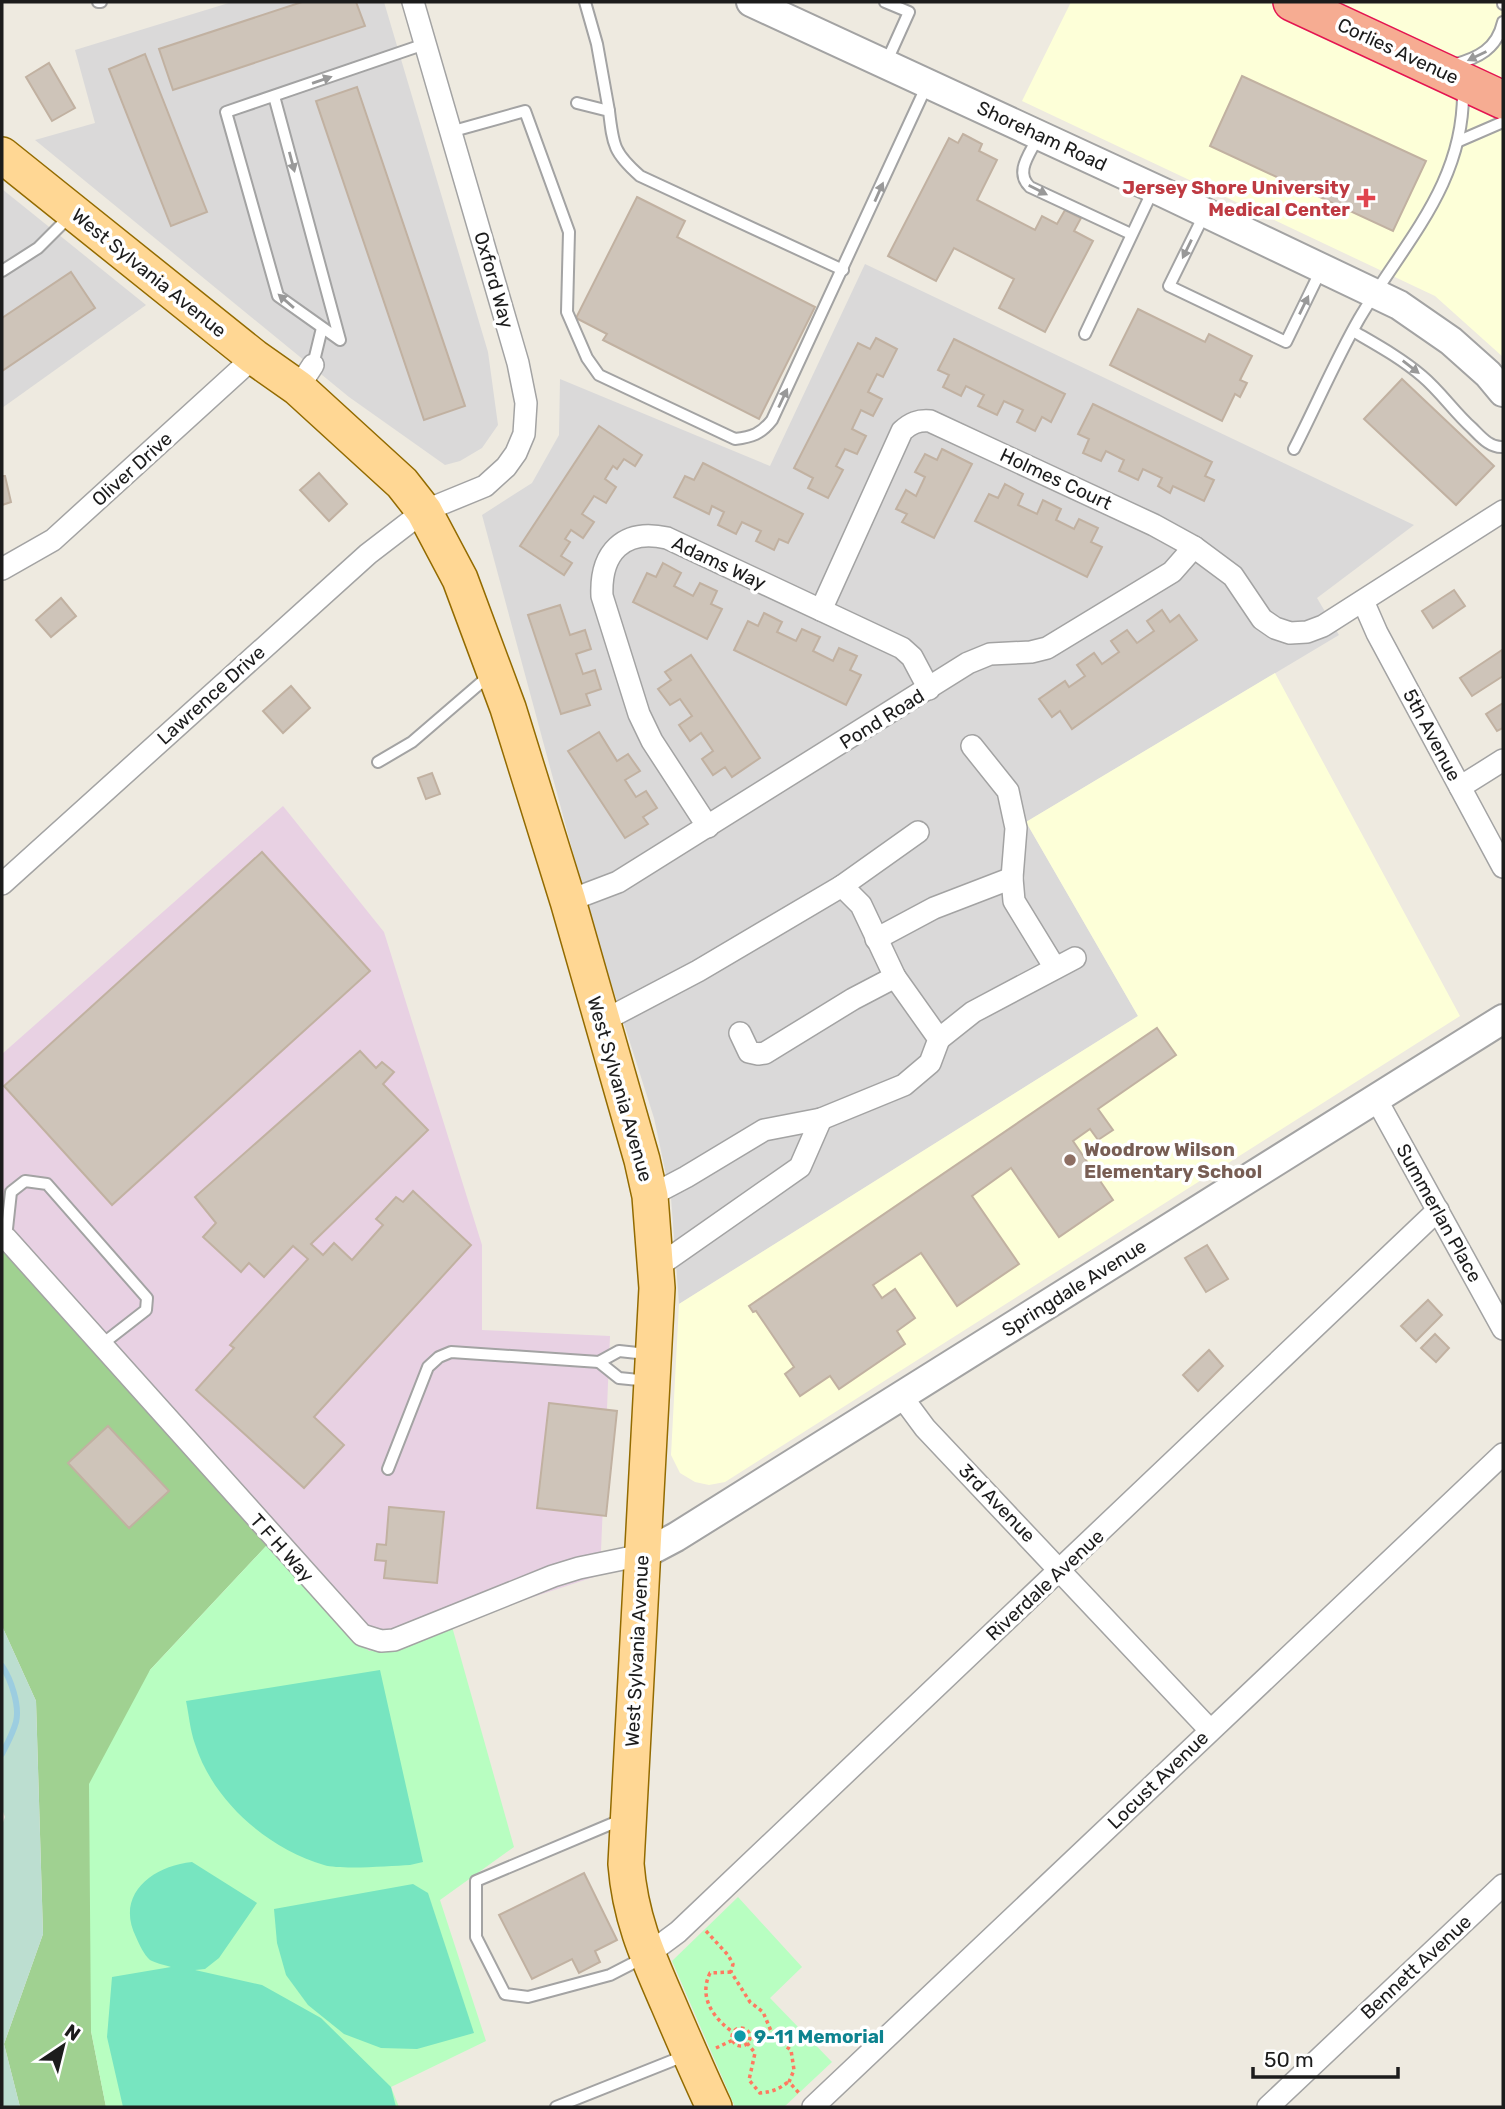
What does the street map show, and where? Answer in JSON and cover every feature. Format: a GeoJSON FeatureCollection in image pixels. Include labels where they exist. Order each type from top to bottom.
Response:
{"type":"FeatureCollection","features":[{"type":"Feature","properties":{"kind":"highway","name":"Corlies Avenue"},"geometry":{"type":"LineString","coordinates":[[1292,2],[1503,100]]}},
{"type":"Feature","properties":{"kind":"main road","name":"West Sylvania Avenue"},"geometry":{"type":"LineString","coordinates":[[2,155],[254,357],[305,377],[402,483],[424,511],[452,560],[495,671],[568,901],[650,1196],[657,1268],[626,1864],[634,1919],[647,1955],[699,2052],[714,2107]]}},
{"type":"Feature","properties":{"kind":"street","name":"Oxford Way"},"geometry":{"type":"LineString","coordinates":[[412,2],[519,363],[526,403],[524,434],[506,467],[485,486],[424,511]]}},
{"type":"Feature","properties":{"kind":"street","name":"Shoreham Road"},"geometry":{"type":"LineString","coordinates":[[760,4],[1399,305],[1451,341],[1488,374],[1503,392]]}},
{"type":"Feature","properties":{"kind":"street","name":"Oliver Drive"},"geometry":{"type":"LineString","coordinates":[[3,567],[53,540],[254,357]]}},
{"type":"Feature","properties":{"kind":"street","name":"Holmes Court"},"geometry":{"type":"LineString","coordinates":[[821,610],[902,430],[920,420],[930,421],[1194,547],[1233,576],[1262,619],[1275,628],[1290,633],[1307,632],[1323,626],[1503,511]]}},
{"type":"Feature","properties":{"kind":"street","name":"Lawrence Drive"},"geometry":{"type":"LineString","coordinates":[[2,884],[368,554],[424,511]]}},
{"type":"Feature","properties":{"kind":"street","name":"Adams Way"},"geometry":{"type":"LineString","coordinates":[[708,827],[652,741],[639,714],[603,596],[605,566],[612,553],[624,542],[636,536],[654,535],[667,538],[902,648],[912,657],[929,689]]}},
{"type":"Feature","properties":{"kind":"street","name":"Pond Road"},"geometry":{"type":"LineString","coordinates":[[568,901],[618,882],[977,658],[990,654],[1031,652],[1047,648],[1172,572],[1194,547]]}},
{"type":"Feature","properties":{"kind":"street","name":"5th Avenue"},"geometry":{"type":"LineString","coordinates":[[1363,601],[1377,633],[1503,867]]}},
{"type":"Feature","properties":{"kind":"street"},"geometry":{"type":"LineString","coordinates":[[972,746],[1008,791],[1016,828],[1012,878],[1014,901],[1055,968]]}},
{"type":"Feature","properties":{"kind":"street"},"geometry":{"type":"LineString","coordinates":[[1460,787],[1503,760]]}},
{"type":"Feature","properties":{"kind":"street"},"geometry":{"type":"LineString","coordinates":[[601,1022],[698,971],[842,886],[918,832]]}},
{"type":"Feature","properties":{"kind":"street"},"geometry":{"type":"LineString","coordinates":[[876,939],[934,908],[1012,878]]}},
{"type":"Feature","properties":{"kind":"street"},"geometry":{"type":"LineString","coordinates":[[842,886],[861,905],[895,977],[939,1038]]}},
{"type":"Feature","properties":{"kind":"street"},"geometry":{"type":"LineString","coordinates":[[650,1196],[764,1130],[821,1119],[904,1085],[930,1063],[939,1038],[973,1012],[1075,958]]}},
{"type":"Feature","properties":{"kind":"street"},"geometry":{"type":"LineString","coordinates":[[740,1033],[750,1052],[758,1055],[765,1053],[853,999],[895,977]]}},
{"type":"Feature","properties":{"kind":"street","name":"Springdale Avenue"},"geometry":{"type":"LineString","coordinates":[[642,1555],[676,1538],[1503,1019]]}},
{"type":"Feature","properties":{"kind":"street","name":"Summerlan Place"},"geometry":{"type":"LineString","coordinates":[[1375,1097],[1503,1329]]}},
{"type":"Feature","properties":{"kind":"street"},"geometry":{"type":"LineString","coordinates":[[657,1268],[800,1167],[821,1119]]}},
{"type":"Feature","properties":{"kind":"street","name":"Riverdale Avenue"},"geometry":{"type":"LineString","coordinates":[[647,1955],[678,1933],[1438,1210]]}},
{"type":"Feature","properties":{"kind":"street","name":"T F H Way"},"geometry":{"type":"LineString","coordinates":[[6,1238],[355,1629],[368,1638],[394,1640],[553,1576],[642,1555]]}},
{"type":"Feature","properties":{"kind":"street","name":"3rd Avenue"},"geometry":{"type":"LineString","coordinates":[[902,1396],[925,1428],[1210,1730]]}},
{"type":"Feature","properties":{"kind":"street","name":"Locust Avenue"},"geometry":{"type":"LineString","coordinates":[[807,2101],[1210,1730],[1503,1454]]}},
{"type":"Feature","properties":{"kind":"street","name":"Bennett Avenue"},"geometry":{"type":"LineString","coordinates":[[1268,2107],[1503,1885]]}},
{"type":"Feature","properties":{"kind":"lane"},"geometry":{"type":"LineString","coordinates":[[586,2],[597,44],[612,138],[620,159],[640,176],[843,270]]}},
{"type":"Feature","properties":{"kind":"lane"},"geometry":{"type":"LineString","coordinates":[[886,2],[909,12],[886,63]]}},
{"type":"Feature","properties":{"kind":"lane"},"geometry":{"type":"LineString","coordinates":[[1294,449],[1353,331],[1447,177],[1459,141],[1464,113],[1449,75],[1456,65],[1487,51],[1495,43],[1503,23]]}},
{"type":"Feature","properties":{"kind":"lane"},"geometry":{"type":"LineString","coordinates":[[274,96],[340,340],[278,296],[226,112],[425,44]]}},
{"type":"Feature","properties":{"kind":"lane"},"geometry":{"type":"LineString","coordinates":[[450,132],[525,111],[569,232],[567,312],[587,358],[599,375],[735,439],[763,432],[772,420],[928,83]]}},
{"type":"Feature","properties":{"kind":"lane"},"geometry":{"type":"LineString","coordinates":[[577,103],[609,111]]}},
{"type":"Feature","properties":{"kind":"lane"},"geometry":{"type":"LineString","coordinates":[[1459,141],[1503,122]]}},
{"type":"Feature","properties":{"kind":"lane"},"geometry":{"type":"LineString","coordinates":[[1039,134],[1021,172],[1023,180],[1030,187],[1131,233]]}},
{"type":"Feature","properties":{"kind":"lane"},"geometry":{"type":"LineString","coordinates":[[1085,334],[1154,188]]}},
{"type":"Feature","properties":{"kind":"lane"},"geometry":{"type":"LineString","coordinates":[[1205,212],[1169,286],[1286,342],[1322,267]]}},
{"type":"Feature","properties":{"kind":"lane"},"geometry":{"type":"LineString","coordinates":[[2,271],[38,248],[73,213]]}},
{"type":"Feature","properties":{"kind":"lane"},"geometry":{"type":"LineString","coordinates":[[305,377],[322,328]]}},
{"type":"Feature","properties":{"kind":"lane"},"geometry":{"type":"LineString","coordinates":[[1353,331],[1400,359],[1423,377],[1486,441],[1495,448],[1503,447]]}},
{"type":"Feature","properties":{"kind":"lane"},"geometry":{"type":"LineString","coordinates":[[378,762],[412,742],[495,671]]}},
{"type":"Feature","properties":{"kind":"lane"},"geometry":{"type":"LineString","coordinates":[[6,1238],[11,1192],[25,1181],[47,1184],[146,1298],[146,1310],[101,1345]]}},
{"type":"Feature","properties":{"kind":"lane"},"geometry":{"type":"LineString","coordinates":[[388,1469],[428,1367],[439,1357],[451,1353],[599,1362],[619,1351],[653,1368]]}},
{"type":"Feature","properties":{"kind":"lane"},"geometry":{"type":"LineString","coordinates":[[599,1362],[619,1378],[653,1368]]}},
{"type":"Feature","properties":{"kind":"lane"},"geometry":{"type":"LineString","coordinates":[[629,1817],[476,1881],[476,1937],[505,1994],[528,1997],[610,1975],[647,1955]]}},
{"type":"Feature","properties":{"kind":"lane"},"geometry":{"type":"LineString","coordinates":[[556,2107],[699,2052]]}},
{"type":"Feature","properties":{"kind":"path"},"geometry":{"type":"LineString","coordinates":[[704,1929],[728,1955],[733,1964],[731,1972],[750,2002],[763,2012],[774,2038],[791,2050],[794,2070],[789,2082],[768,2092],[760,2093],[753,2087],[749,2080],[755,2053],[747,2043]]}},
{"type":"Feature","properties":{"kind":"path"},"geometry":{"type":"LineString","coordinates":[[731,1972],[710,1973],[706,1992],[714,2016],[734,2032]]}},
{"type":"Feature","properties":{"kind":"path"},"geometry":{"type":"LineString","coordinates":[[734,2032],[741,2028],[747,2030],[750,2035],[747,2043]]}},
{"type":"Feature","properties":{"kind":"path"},"geometry":{"type":"LineString","coordinates":[[733,2040],[734,2032]]}},
{"type":"Feature","properties":{"kind":"path"},"geometry":{"type":"LineString","coordinates":[[699,2052],[733,2040]]}},
{"type":"Feature","properties":{"kind":"path"},"geometry":{"type":"LineString","coordinates":[[733,2040],[739,2045],[747,2043]]}},
{"type":"Feature","properties":{"kind":"path"},"geometry":{"type":"LineString","coordinates":[[789,2082],[807,2101]]}},
{"type":"Feature","properties":{"kind":"shaded area"},"geometry":{"type":"Polygon","coordinates":[[[232,2],[384,2],[488,352],[498,425],[482,448],[460,461],[445,465],[349,397],[35,140],[95,123],[75,50],[232,2]]]}},
{"type":"Feature","properties":{"kind":"shaded area","name":"Jersey Shore University Medical Center"},"geometry":{"type":"Polygon","coordinates":[[[1071,2],[1503,2],[1503,357],[1435,296],[1022,101],[1071,2]]]}},
{"type":"Feature","properties":{"kind":"shaded area"},"geometry":{"type":"Polygon","coordinates":[[[2,189],[146,305],[2,408],[2,189]]]}},
{"type":"Feature","properties":{"kind":"shaded area"},"geometry":{"type":"Polygon","coordinates":[[[865,264],[1414,525],[1317,598],[1339,635],[1026,822],[1138,1016],[679,1304],[671,1198],[654,1118],[592,923],[482,515],[532,483],[559,435],[560,379],[770,466],[865,264]]]}},
{"type":"Feature","properties":{"kind":"shaded area","name":"Woodrow Wilson Elementary School"},"geometry":{"type":"Polygon","coordinates":[[[1275,673],[1460,1016],[725,1482],[709,1485],[695,1482],[680,1473],[671,1455],[679,1304],[1138,1016],[1026,822],[1275,673]]]}},
{"type":"Feature","properties":{"kind":"shaded area"},"geometry":{"type":"Polygon","coordinates":[[[283,806],[384,932],[482,1245],[482,1330],[610,1336],[600,1575],[369,1651],[268,1544],[2,1247],[2,1054],[283,806]]]}},
{"type":"Feature","properties":{"kind":"shaded area"},"geometry":{"type":"Polygon","coordinates":[[[2,1626],[36,1701],[43,1934],[4,2044],[20,2107],[2,2107],[2,1825],[5,1817],[2,1809],[2,1626]]]}},
{"type":"Feature","properties":{"kind":"green space"},"geometry":{"type":"Polygon","coordinates":[[[2,1247],[268,1544],[150,1670],[91,2031],[106,2107],[20,2107],[4,2044],[43,1934],[36,1701],[2,1626],[2,1247]]]}},
{"type":"Feature","properties":{"kind":"green space"},"geometry":{"type":"Polygon","coordinates":[[[268,1544],[369,1651],[451,1623],[514,1847],[440,1900],[486,2041],[391,2087],[399,2107],[106,2107],[91,2031],[89,1784],[150,1670],[268,1544]]]}},
{"type":"Feature","properties":{"kind":"green space"},"geometry":{"type":"Polygon","coordinates":[[[380,1670],[423,1862],[366,1867],[324,1865],[282,1847],[245,1820],[229,1803],[203,1765],[193,1739],[186,1701],[380,1670]]]}},
{"type":"Feature","properties":{"kind":"green space"},"geometry":{"type":"Polygon","coordinates":[[[192,1862],[257,1903],[219,1958],[205,1969],[195,1970],[262,1985],[321,2018],[391,2087],[396,2107],[123,2107],[107,2037],[112,1977],[171,1967],[152,1961],[146,1955],[137,1940],[130,1908],[141,1885],[151,1876],[192,1862]]]}},
{"type":"Feature","properties":{"kind":"green space"},"geometry":{"type":"Polygon","coordinates":[[[413,1884],[428,1893],[474,2033],[417,2049],[381,2048],[344,2034],[308,2005],[286,1975],[277,1943],[274,1909],[413,1884]]]}},
{"type":"Feature","properties":{"kind":"green space"},"geometry":{"type":"Polygon","coordinates":[[[738,1897],[802,1967],[770,1998],[832,2062],[784,2107],[735,2107],[672,1961],[738,1897]]]}},
{"type":"Feature","properties":{"kind":"building"},"geometry":{"type":"Polygon","coordinates":[[[302,2],[356,2],[365,26],[173,90],[159,49],[302,2]]]}},
{"type":"Feature","properties":{"kind":"building"},"geometry":{"type":"Polygon","coordinates":[[[145,54],[207,212],[171,226],[109,69],[145,54]]]}},
{"type":"Feature","properties":{"kind":"building"},"geometry":{"type":"Polygon","coordinates":[[[49,63],[75,108],[52,121],[26,77],[49,63]]]}},
{"type":"Feature","properties":{"kind":"building"},"geometry":{"type":"Polygon","coordinates":[[[1242,76],[1426,161],[1393,231],[1210,146],[1242,76]]]}},
{"type":"Feature","properties":{"kind":"building"},"geometry":{"type":"Polygon","coordinates":[[[357,87],[465,406],[424,420],[316,101],[357,87]]]}},
{"type":"Feature","properties":{"kind":"building"},"geometry":{"type":"Polygon","coordinates":[[[963,134],[982,144],[979,151],[997,160],[977,200],[1035,230],[1042,216],[1057,224],[1065,210],[1081,218],[1074,231],[1093,241],[1045,332],[999,308],[1014,279],[954,248],[936,281],[888,256],[949,138],[958,143],[963,134]]]}},
{"type":"Feature","properties":{"kind":"building"},"geometry":{"type":"Polygon","coordinates":[[[637,197],[685,221],[677,237],[815,307],[759,419],[603,340],[607,334],[576,318],[637,197]]]}},
{"type":"Feature","properties":{"kind":"building"},"geometry":{"type":"Polygon","coordinates":[[[71,272],[95,308],[2,371],[2,318],[71,272]]]}},
{"type":"Feature","properties":{"kind":"building"},"geometry":{"type":"Polygon","coordinates":[[[1138,309],[1205,342],[1209,334],[1252,356],[1240,380],[1247,383],[1240,397],[1235,394],[1222,421],[1110,365],[1138,309]]]}},
{"type":"Feature","properties":{"kind":"building"},"geometry":{"type":"Polygon","coordinates":[[[876,338],[897,349],[883,377],[877,374],[868,392],[882,399],[873,416],[861,410],[852,429],[866,436],[857,454],[845,449],[836,466],[843,470],[828,498],[808,488],[813,478],[794,468],[858,343],[870,349],[876,338]]]}},
{"type":"Feature","properties":{"kind":"building"},"geometry":{"type":"Polygon","coordinates":[[[954,339],[1065,394],[1051,422],[1042,417],[1035,431],[1017,422],[1023,410],[1004,401],[997,415],[978,406],[984,395],[966,386],[961,396],[943,387],[949,375],[938,370],[954,339]]]}},
{"type":"Feature","properties":{"kind":"building"},"geometry":{"type":"Polygon","coordinates":[[[1402,379],[1494,466],[1456,505],[1364,419],[1402,379]]]}},
{"type":"Feature","properties":{"kind":"building"},"geometry":{"type":"Polygon","coordinates":[[[1093,404],[1212,462],[1205,476],[1214,480],[1204,501],[1173,486],[1170,493],[1158,486],[1162,478],[1143,469],[1138,480],[1119,471],[1124,460],[1106,451],[1101,461],[1083,453],[1089,439],[1078,434],[1093,404]]]}},
{"type":"Feature","properties":{"kind":"building"},"geometry":{"type":"Polygon","coordinates":[[[599,426],[642,455],[635,466],[624,459],[617,469],[613,466],[605,479],[616,487],[606,503],[594,496],[582,514],[594,522],[583,538],[571,530],[565,539],[570,542],[561,556],[572,563],[564,575],[520,546],[599,426]]]}},
{"type":"Feature","properties":{"kind":"building"},"geometry":{"type":"Polygon","coordinates":[[[942,449],[972,464],[934,538],[902,522],[907,514],[896,509],[906,490],[916,496],[925,477],[915,472],[925,454],[937,460],[942,449]]]}},
{"type":"Feature","properties":{"kind":"building"},"geometry":{"type":"Polygon","coordinates":[[[703,463],[803,514],[788,543],[779,539],[774,550],[756,541],[761,531],[742,522],[736,534],[718,525],[724,512],[712,506],[709,514],[674,497],[685,476],[694,480],[703,463]]]}},
{"type":"Feature","properties":{"kind":"building"},"geometry":{"type":"Polygon","coordinates":[[[319,473],[347,504],[329,521],[300,490],[319,473]]]}},
{"type":"Feature","properties":{"kind":"building"},"geometry":{"type":"Polygon","coordinates":[[[2,476],[5,476],[11,502],[2,505],[2,476]]]}},
{"type":"Feature","properties":{"kind":"building"},"geometry":{"type":"Polygon","coordinates":[[[1005,484],[1023,494],[1018,505],[1037,514],[1043,500],[1061,509],[1056,520],[1074,529],[1079,519],[1098,528],[1091,542],[1102,547],[1087,577],[975,521],[989,494],[998,498],[1005,484]]]}},
{"type":"Feature","properties":{"kind":"building"},"geometry":{"type":"Polygon","coordinates":[[[663,563],[681,573],[674,586],[693,596],[700,583],[717,591],[711,604],[722,609],[707,639],[633,602],[647,573],[656,577],[663,563]]]}},
{"type":"Feature","properties":{"kind":"building"},"geometry":{"type":"Polygon","coordinates":[[[1454,590],[1465,606],[1433,628],[1422,611],[1454,590]]]}},
{"type":"Feature","properties":{"kind":"building"},"geometry":{"type":"Polygon","coordinates":[[[61,598],[76,616],[51,637],[36,620],[61,598]]]}},
{"type":"Feature","properties":{"kind":"building"},"geometry":{"type":"Polygon","coordinates":[[[560,605],[570,635],[585,630],[591,649],[576,654],[583,674],[595,670],[601,689],[586,694],[590,705],[561,714],[528,615],[560,605]]]}},
{"type":"Feature","properties":{"kind":"building"},"geometry":{"type":"Polygon","coordinates":[[[1162,610],[1170,622],[1179,615],[1197,640],[1072,729],[1060,711],[1052,717],[1039,699],[1065,681],[1069,687],[1085,676],[1077,665],[1094,653],[1102,664],[1119,652],[1111,641],[1127,630],[1137,643],[1154,631],[1147,621],[1162,610]]]}},
{"type":"Feature","properties":{"kind":"building"},"geometry":{"type":"Polygon","coordinates":[[[764,613],[782,622],[777,632],[796,641],[802,629],[820,637],[813,651],[833,661],[839,648],[857,656],[850,670],[861,675],[846,705],[734,650],[748,621],[758,626],[764,613]]]}},
{"type":"Feature","properties":{"kind":"building"},"geometry":{"type":"Polygon","coordinates":[[[1502,650],[1503,676],[1472,696],[1460,678],[1502,650]]]}},
{"type":"Feature","properties":{"kind":"building"},"geometry":{"type":"Polygon","coordinates":[[[691,655],[760,758],[732,777],[725,767],[713,775],[702,759],[713,751],[701,733],[690,741],[679,725],[692,716],[680,699],[670,705],[658,689],[671,680],[665,672],[691,655]]]}},
{"type":"Feature","properties":{"kind":"building"},"geometry":{"type":"Polygon","coordinates":[[[291,686],[310,708],[283,733],[263,711],[291,686]]]}},
{"type":"Feature","properties":{"kind":"building"},"geometry":{"type":"Polygon","coordinates":[[[1503,703],[1503,728],[1497,731],[1486,714],[1503,703]]]}},
{"type":"Feature","properties":{"kind":"building"},"geometry":{"type":"Polygon","coordinates":[[[599,732],[617,761],[628,754],[640,771],[625,780],[636,797],[646,791],[657,808],[643,817],[648,824],[625,838],[568,751],[599,732]]]}},
{"type":"Feature","properties":{"kind":"building"},"geometry":{"type":"Polygon","coordinates":[[[432,773],[440,794],[426,799],[418,778],[432,773]]]}},
{"type":"Feature","properties":{"kind":"building"},"geometry":{"type":"Polygon","coordinates":[[[262,852],[370,971],[112,1205],[4,1086],[262,852]]]}},
{"type":"Feature","properties":{"kind":"building"},"geometry":{"type":"Polygon","coordinates":[[[1157,1028],[1176,1055],[1098,1109],[1113,1130],[1098,1140],[1090,1129],[1073,1141],[1113,1200],[1059,1237],[1011,1168],[972,1196],[1019,1264],[957,1306],[921,1253],[873,1285],[882,1298],[895,1289],[915,1318],[897,1331],[905,1344],[839,1389],[830,1376],[800,1396],[785,1374],[794,1367],[756,1311],[753,1312],[749,1306],[1157,1028]]]}},
{"type":"Feature","properties":{"kind":"building"},"geometry":{"type":"Polygon","coordinates":[[[360,1051],[376,1068],[382,1062],[394,1072],[383,1084],[428,1130],[311,1244],[323,1255],[334,1243],[352,1260],[383,1225],[376,1219],[396,1197],[403,1202],[413,1191],[471,1245],[314,1417],[344,1445],[304,1488],[196,1390],[234,1348],[230,1345],[308,1259],[293,1246],[264,1277],[249,1263],[241,1272],[203,1237],[216,1223],[195,1197],[360,1051]]]}},
{"type":"Feature","properties":{"kind":"building"},"geometry":{"type":"Polygon","coordinates":[[[1207,1245],[1228,1279],[1206,1292],[1185,1258],[1207,1245]]]}},
{"type":"Feature","properties":{"kind":"building"},"geometry":{"type":"Polygon","coordinates":[[[1428,1300],[1442,1315],[1416,1341],[1401,1326],[1428,1300]]]}},
{"type":"Feature","properties":{"kind":"building"},"geometry":{"type":"Polygon","coordinates":[[[1435,1334],[1449,1348],[1436,1362],[1421,1348],[1435,1334]]]}},
{"type":"Feature","properties":{"kind":"building"},"geometry":{"type":"Polygon","coordinates":[[[1209,1350],[1223,1366],[1198,1391],[1183,1375],[1209,1350]]]}},
{"type":"Feature","properties":{"kind":"building"},"geometry":{"type":"Polygon","coordinates":[[[549,1403],[617,1411],[606,1516],[537,1508],[549,1403]]]}},
{"type":"Feature","properties":{"kind":"building"},"geometry":{"type":"Polygon","coordinates":[[[108,1426],[169,1491],[129,1528],[68,1463],[108,1426]]]}},
{"type":"Feature","properties":{"kind":"building"},"geometry":{"type":"Polygon","coordinates":[[[389,1507],[444,1512],[437,1583],[384,1578],[386,1561],[375,1560],[377,1544],[386,1545],[389,1507]]]}},
{"type":"Feature","properties":{"kind":"building"},"geometry":{"type":"Polygon","coordinates":[[[584,1873],[617,1940],[595,1951],[600,1962],[579,1973],[572,1959],[532,1979],[499,1915],[584,1873]]]}},
{"type":"Feature","properties":{"kind":"waterway"},"geometry":{"type":"LineString","coordinates":[[2,1666],[9,1678],[17,1708],[16,1722],[2,1754]]}},
{"type":"Feature","properties":{"kind":"place","name":"Jersey Shore University Medical Center"},"geometry":{"type":"Point","coordinates":[1366,198]}},
{"type":"Feature","properties":{"kind":"place","name":"Woodrow Wilson Elementary School"},"geometry":{"type":"Point","coordinates":[1070,1160]}},
{"type":"Feature","properties":{"kind":"place","name":"9-11 Memorial"},"geometry":{"type":"Point","coordinates":[740,2036]}}]}
